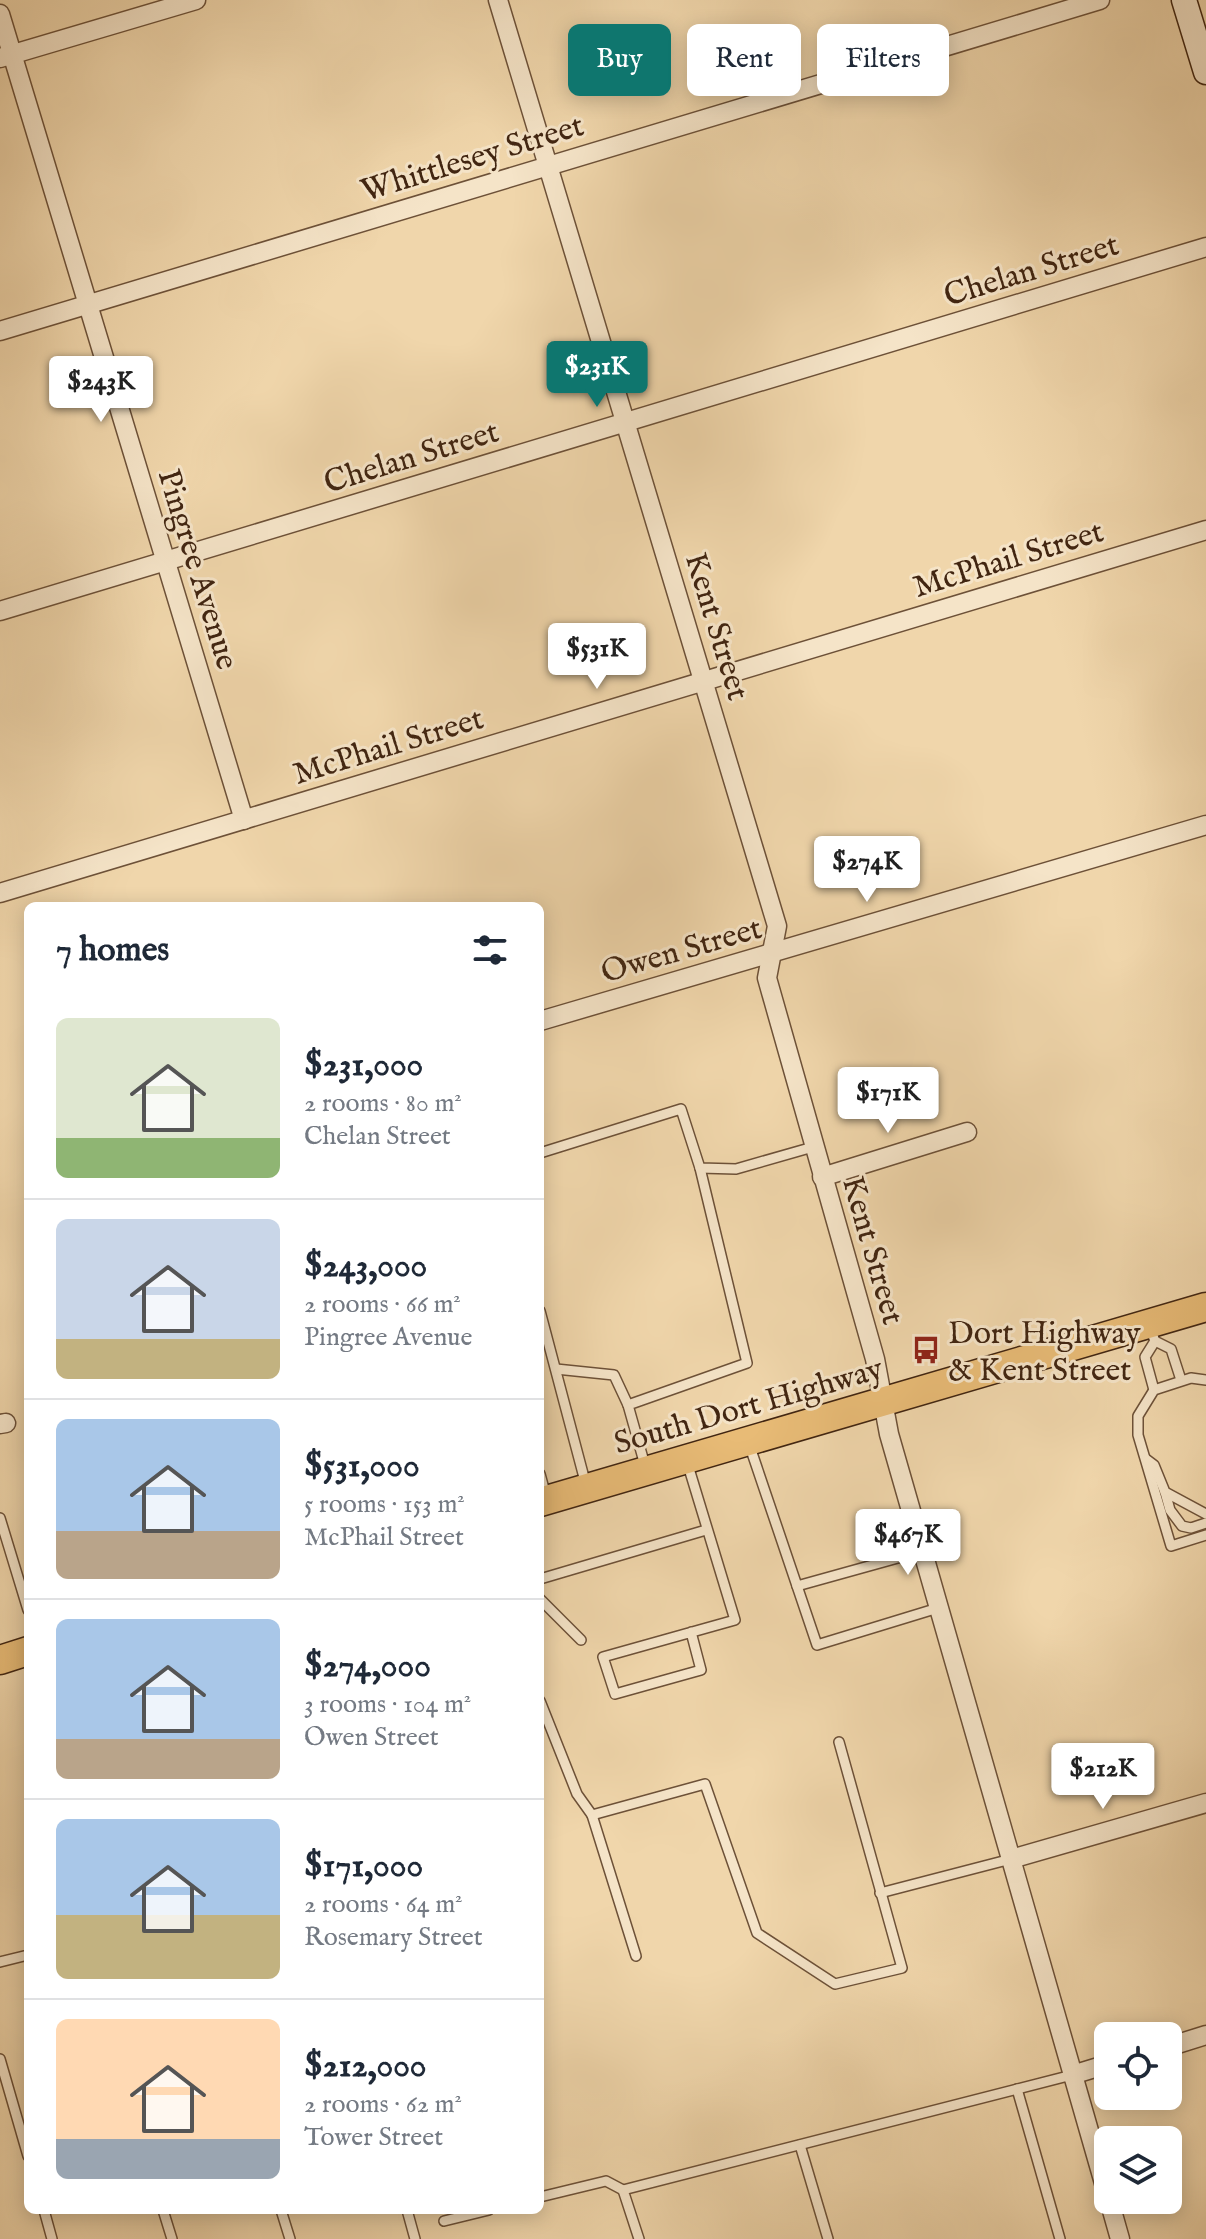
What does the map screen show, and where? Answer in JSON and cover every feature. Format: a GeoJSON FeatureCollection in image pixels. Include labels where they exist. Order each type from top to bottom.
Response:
{"type":"FeatureCollection","features":[{"type":"Feature","properties":{"kind":"main road"},"geometry":{"type":"LineString","coordinates":[[1184,0],[1206,72]]}},
{"type":"Feature","properties":{"kind":"main road","name":"South Dort Highway"},"geometry":{"type":"LineString","coordinates":[[544,1492],[587,1488],[882,1402],[1152,1333],[1206,1307]]}},
{"type":"Feature","properties":{"kind":"main road"},"geometry":{"type":"LineString","coordinates":[[0,1660],[24,1652]]}},
{"type":"Feature","properties":{"kind":"street"},"geometry":{"type":"LineString","coordinates":[[6,57],[196,0]]}},
{"type":"Feature","properties":{"kind":"street","name":"Kent Street"},"geometry":{"type":"LineString","coordinates":[[498,0],[777,926],[767,978],[875,1359],[882,1402],[938,1608],[1094,2150]]}},
{"type":"Feature","properties":{"kind":"street","name":"Whittlesey Street"},"geometry":{"type":"LineString","coordinates":[[0,331],[1100,0]]}},
{"type":"Feature","properties":{"kind":"street","name":"Pingree Avenue"},"geometry":{"type":"LineString","coordinates":[[0,14],[6,57],[166,561],[244,820]]}},
{"type":"Feature","properties":{"kind":"street","name":"Chelan Street"},"geometry":{"type":"LineString","coordinates":[[0,611],[1206,247]]}},
{"type":"Feature","properties":{"kind":"street","name":"McPhail Street"},"geometry":{"type":"LineString","coordinates":[[0,893],[1206,530]]}},
{"type":"Feature","properties":{"kind":"street","name":"Owen Street"},"geometry":{"type":"LineString","coordinates":[[544,1020],[1206,825]]}},
{"type":"Feature","properties":{"kind":"street"},"geometry":{"type":"LineString","coordinates":[[822,1177],[967,1132]]}},
{"type":"Feature","properties":{"kind":"street"},"geometry":{"type":"LineString","coordinates":[[1011,1859],[1206,1803]]}},
{"type":"Feature","properties":{"kind":"street"},"geometry":{"type":"LineString","coordinates":[[1182,2043],[1206,2035]]}},
{"type":"Feature","properties":{"kind":"street"},"geometry":{"type":"LineString","coordinates":[[1072,2075],[1094,2068]]}},
{"type":"Feature","properties":{"kind":"street","name":"Kent Street"},"geometry":{"type":"LineString","coordinates":[[1113,2214],[1120,2239]]}},
{"type":"Feature","properties":{"kind":"lane"},"geometry":{"type":"LineString","coordinates":[[544,1152],[681,1109],[700,1168],[747,1363],[628,1405]]}},
{"type":"Feature","properties":{"kind":"lane"},"geometry":{"type":"LineString","coordinates":[[700,1168],[736,1169],[813,1147]]}},
{"type":"Feature","properties":{"kind":"lane"},"geometry":{"type":"LineString","coordinates":[[544,1326],[587,1488]]}},
{"type":"Feature","properties":{"kind":"lane"},"geometry":{"type":"LineString","coordinates":[[1154,1390],[1145,1357],[1152,1333],[1171,1349],[1181,1380]]}},
{"type":"Feature","properties":{"kind":"lane"},"geometry":{"type":"LineString","coordinates":[[556,1369],[614,1375],[628,1405],[646,1471]]}},
{"type":"Feature","properties":{"kind":"lane"},"geometry":{"type":"LineString","coordinates":[[1206,1380],[1191,1378],[1154,1390],[1138,1416],[1138,1435],[1171,1546],[1206,1535]]}},
{"type":"Feature","properties":{"kind":"lane"},"geometry":{"type":"LineString","coordinates":[[748,1441],[817,1645],[938,1608]]}},
{"type":"Feature","properties":{"kind":"lane"},"geometry":{"type":"LineString","coordinates":[[686,1459],[735,1620],[691,1632],[603,1657],[615,1694],[701,1670],[691,1632]]}},
{"type":"Feature","properties":{"kind":"lane"},"geometry":{"type":"LineString","coordinates":[[1146,1459],[1154,1465],[1170,1510],[1182,1526],[1191,1528],[1206,1523]]}},
{"type":"Feature","properties":{"kind":"lane"},"geometry":{"type":"LineString","coordinates":[[1165,1492],[1206,1514]]}},
{"type":"Feature","properties":{"kind":"lane"},"geometry":{"type":"LineString","coordinates":[[0,1518],[24,1597]]}},
{"type":"Feature","properties":{"kind":"lane"},"geometry":{"type":"LineString","coordinates":[[544,1578],[706,1530]]}},
{"type":"Feature","properties":{"kind":"lane"},"geometry":{"type":"LineString","coordinates":[[797,1586],[923,1551]]}},
{"type":"Feature","properties":{"kind":"lane"},"geometry":{"type":"LineString","coordinates":[[544,1603],[581,1640]]}},
{"type":"Feature","properties":{"kind":"lane"},"geometry":{"type":"LineString","coordinates":[[544,1711],[577,1794],[592,1815],[636,1956]]}},
{"type":"Feature","properties":{"kind":"lane"},"geometry":{"type":"LineString","coordinates":[[592,1815],[705,1784],[757,1933],[835,1984],[902,1968],[839,1742]]}},
{"type":"Feature","properties":{"kind":"lane"},"geometry":{"type":"LineString","coordinates":[[880,1893],[1011,1859]]}},
{"type":"Feature","properties":{"kind":"lane"},"geometry":{"type":"LineString","coordinates":[[0,1962],[24,1956]]}},
{"type":"Feature","properties":{"kind":"lane"},"geometry":{"type":"LineString","coordinates":[[0,2059],[24,2142]]}},
{"type":"Feature","properties":{"kind":"lane"},"geometry":{"type":"LineString","coordinates":[[544,2196],[606,2181],[623,2190],[1072,2075]]}},
{"type":"Feature","properties":{"kind":"lane"},"geometry":{"type":"LineString","coordinates":[[1017,2089],[1060,2239]]}},
{"type":"Feature","properties":{"kind":"lane"},"geometry":{"type":"LineString","coordinates":[[800,2145],[828,2239]]}},
{"type":"Feature","properties":{"kind":"lane"},"geometry":{"type":"LineString","coordinates":[[623,2190],[639,2239]]}},
{"type":"Feature","properties":{"kind":"lane"},"geometry":{"type":"LineString","coordinates":[[45,2214],[52,2239]]}},
{"type":"Feature","properties":{"kind":"lane"},"geometry":{"type":"LineString","coordinates":[[164,2214],[172,2239]]}},
{"type":"Feature","properties":{"kind":"lane"},"geometry":{"type":"LineString","coordinates":[[282,2214],[290,2239]]}},
{"type":"Feature","properties":{"kind":"lane"},"geometry":{"type":"LineString","coordinates":[[408,2214],[415,2239]]}},
{"type":"Feature","properties":{"kind":"lane"},"geometry":{"type":"LineString","coordinates":[[444,2221],[473,2214]]}},
{"type":"Feature","properties":{"kind":"place","name":"Dort Highway & Kent Street"},"geometry":{"type":"Point","coordinates":[926,1350]}}]}
